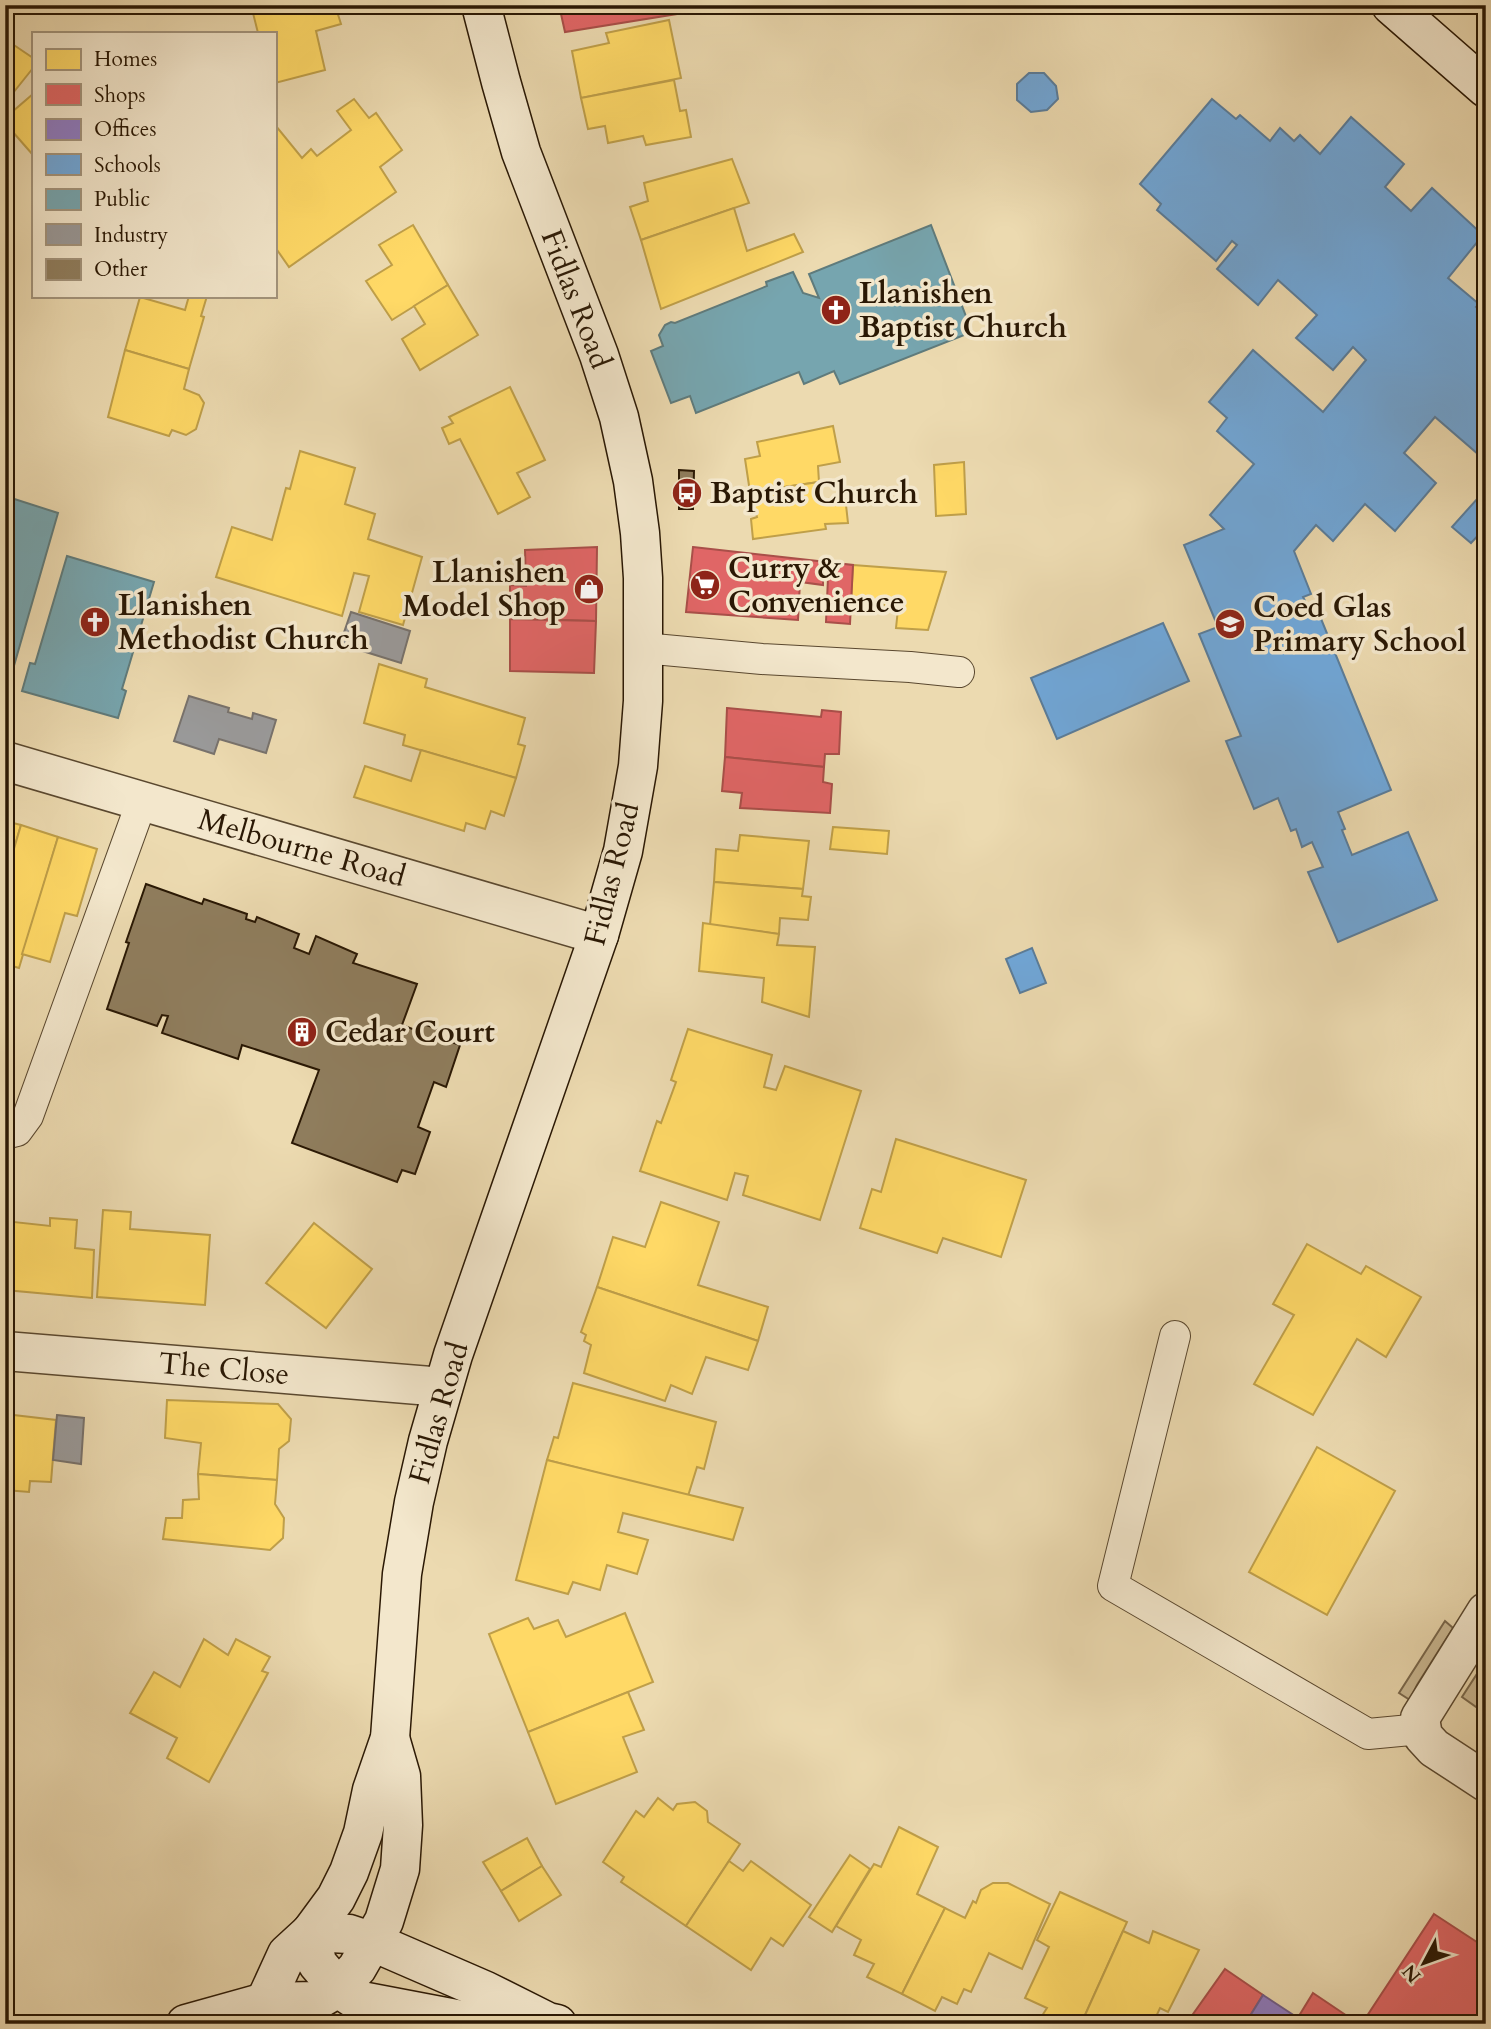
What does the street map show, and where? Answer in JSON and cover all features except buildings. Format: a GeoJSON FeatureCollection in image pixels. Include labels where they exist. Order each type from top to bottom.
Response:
{"type":"FeatureCollection","features":[{"type":"Feature","properties":{"kind":"street","name":"Fidlas Road"},"geometry":{"type":"LineString","coordinates":[[390,1738],[401,1776],[403,1825],[400,1869],[384,1921],[357,1968],[338,1988],[317,2001],[265,2002],[287,1954],[311,1932],[336,1898],[363,1833],[372,1790],[390,1738],[402,1574],[414,1502],[443,1387],[599,935],[623,850],[638,766],[643,701],[643,578],[634,481],[599,355],[521,152],[481,5]]}},
{"type":"Feature","properties":{"kind":"street"},"geometry":{"type":"LineString","coordinates":[[1391,5],[1486,88]]}},
{"type":"Feature","properties":{"kind":"street","name":"Melbourne Road"},"geometry":{"type":"LineString","coordinates":[[5,761],[599,935]]}},
{"type":"Feature","properties":{"kind":"street","name":"The Close"},"geometry":{"type":"LineString","coordinates":[[5,1351],[443,1387]]}},
{"type":"Feature","properties":{"kind":"street"},"geometry":{"type":"LineString","coordinates":[[1486,1612],[1420,1718],[1423,1736],[1434,1748],[1486,1782]]}},
{"type":"Feature","properties":{"kind":"street"},"geometry":{"type":"LineString","coordinates":[[482,2024],[356,2000],[338,1988],[317,1964],[311,1932],[349,1934],[373,1942],[552,2023]]}},
{"type":"Feature","properties":{"kind":"street"},"geometry":{"type":"LineString","coordinates":[[186,2024],[265,2002]]}},
{"type":"Feature","properties":{"kind":"street"},"geometry":{"type":"LineString","coordinates":[[489,2024],[552,2023]]}},
{"type":"Feature","properties":{"kind":"lane"},"geometry":{"type":"LineString","coordinates":[[643,648],[959,672]]}},
{"type":"Feature","properties":{"kind":"lane"},"geometry":{"type":"LineString","coordinates":[[5,1134],[17,1131],[28,1116],[142,801]]}},
{"type":"Feature","properties":{"kind":"lane"},"geometry":{"type":"LineString","coordinates":[[1175,1336],[1113,1586],[1368,1734],[1421,1729]]}},
{"type":"Feature","properties":{"kind":"shaded area"},"geometry":{"type":"Polygon","coordinates":[[[1445,1621],[1453,1628],[1410,1700],[1399,1693],[1445,1621]]]}},
{"type":"Feature","properties":{"kind":"shaded area"},"geometry":{"type":"Polygon","coordinates":[[[1486,1660],[1486,1698],[1479,1709],[1462,1697],[1486,1660]]]}},
{"type":"Feature","properties":{"kind":"place","name":"Llanishen Baptist Church"},"geometry":{"type":"Point","coordinates":[836,310]}},
{"type":"Feature","properties":{"kind":"place","name":"Baptist Church"},"geometry":{"type":"Point","coordinates":[687,493]}},
{"type":"Feature","properties":{"kind":"place","name":"Curry & Convenience"},"geometry":{"type":"Point","coordinates":[705,585]}},
{"type":"Feature","properties":{"kind":"place","name":"Llanishen Model Shop"},"geometry":{"type":"Point","coordinates":[589,589]}},
{"type":"Feature","properties":{"kind":"place","name":"Llanishen Methodist Church"},"geometry":{"type":"Point","coordinates":[95,622]}},
{"type":"Feature","properties":{"kind":"place","name":"Coed Glas Primary School"},"geometry":{"type":"Point","coordinates":[1230,624]}},
{"type":"Feature","properties":{"kind":"place","name":"Cedar Court"},"geometry":{"type":"Point","coordinates":[302,1032]}}]}
